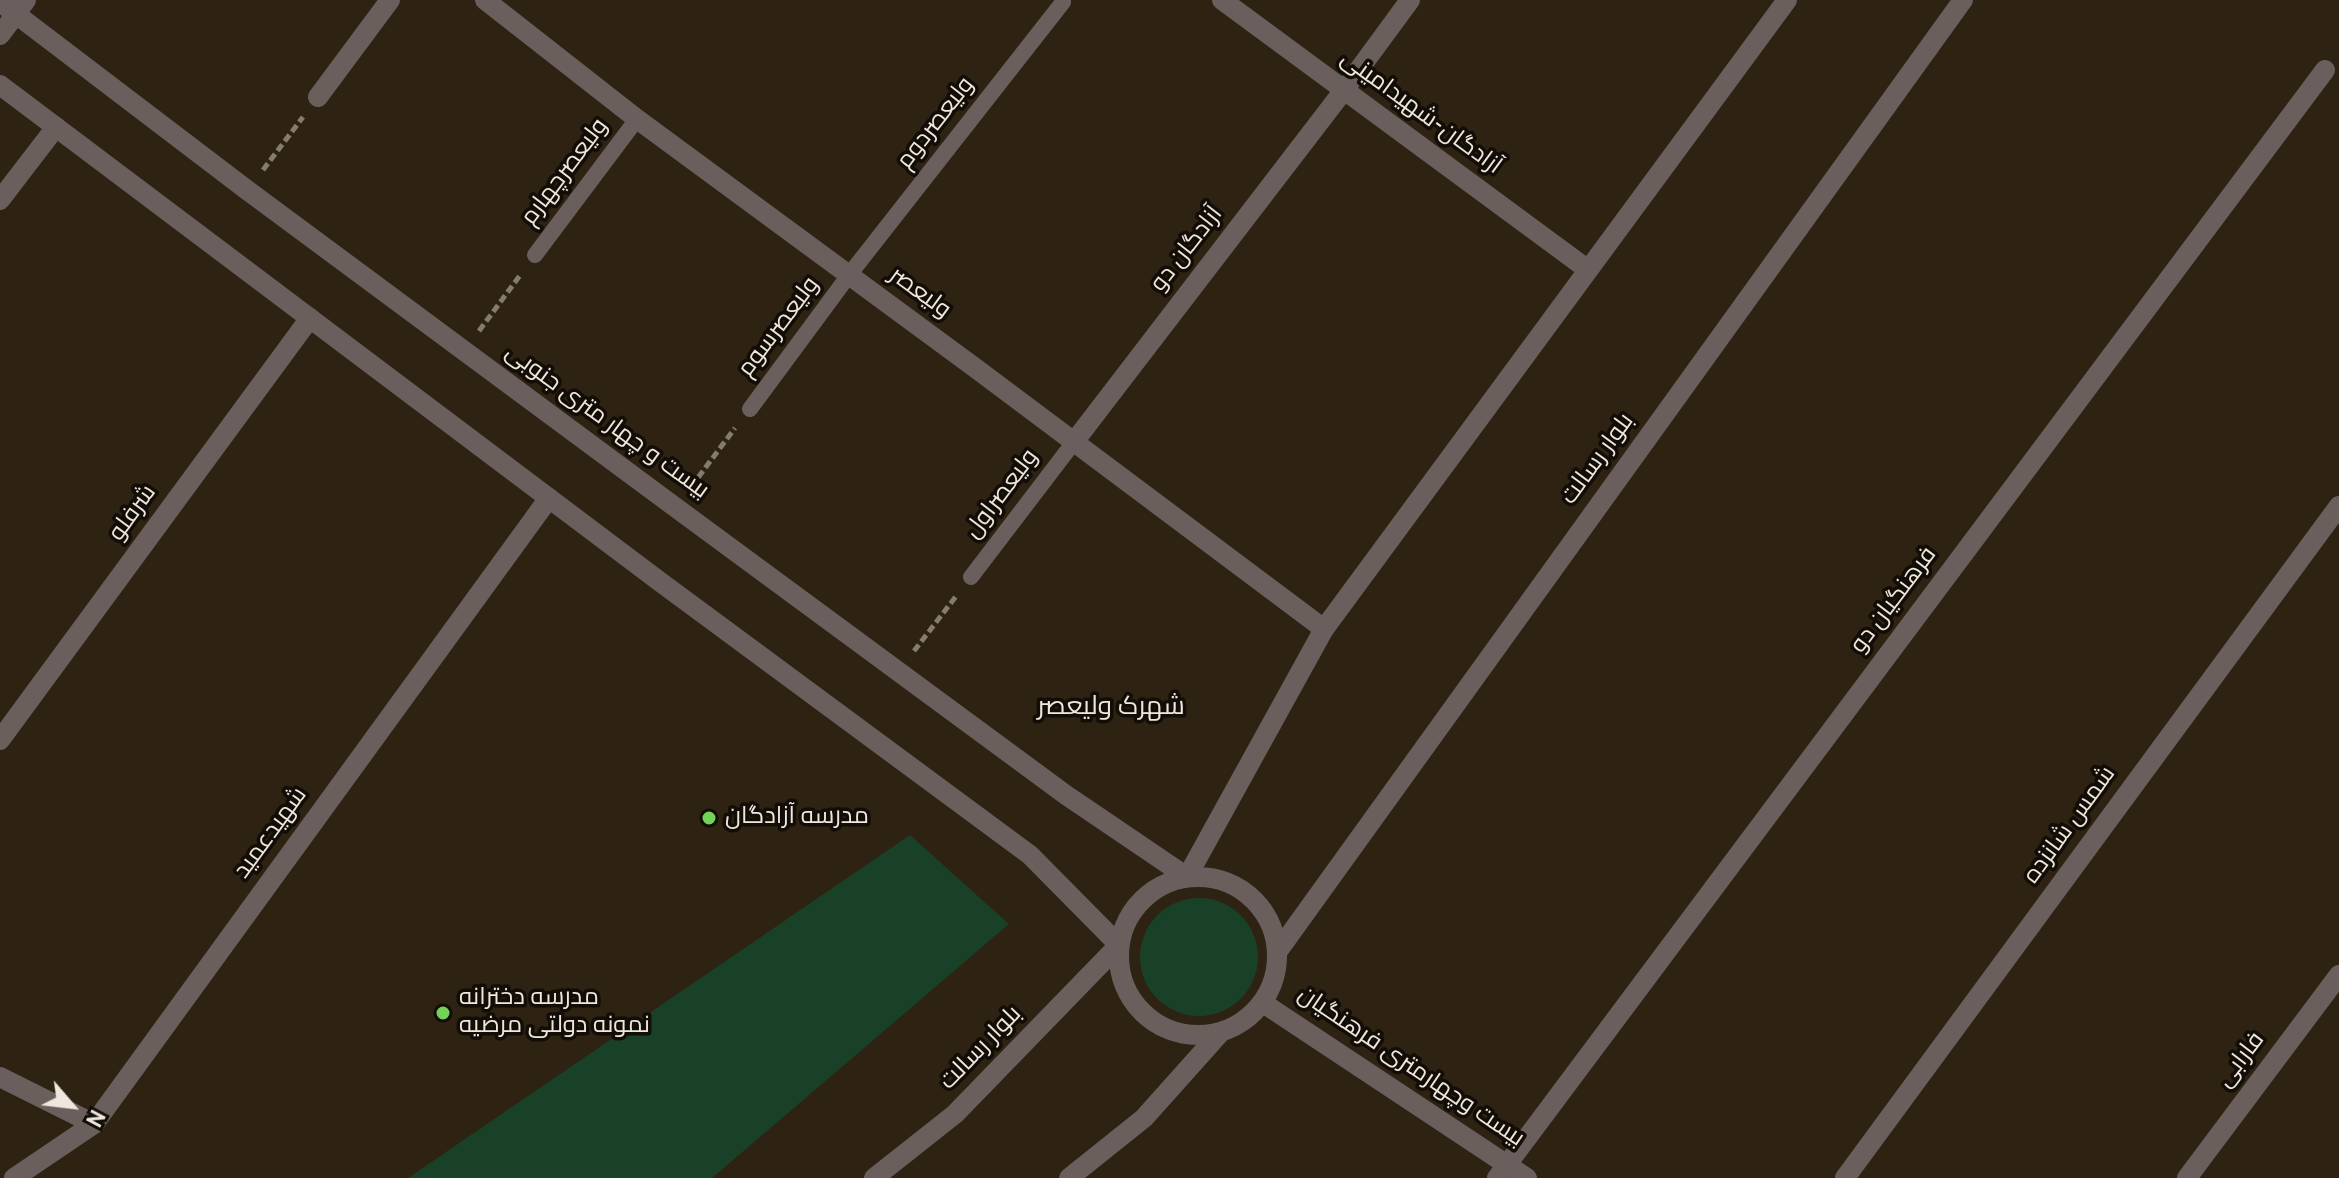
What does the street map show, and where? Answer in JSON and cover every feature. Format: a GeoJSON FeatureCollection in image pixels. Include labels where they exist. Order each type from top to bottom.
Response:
{"type":"FeatureCollection","features":[{"type":"Feature","properties":{"kind":"street"},"geometry":{"type":"LineString","coordinates":[[318,97],[390,0]]}},
{"type":"Feature","properties":{"kind":"street","name":"ولیعصر"},"geometry":{"type":"LineString","coordinates":[[485,0],[637,119],[1324,629]]}},
{"type":"Feature","properties":{"kind":"street","name":"آزادگان-شهیدامینی"},"geometry":{"type":"LineString","coordinates":[[1222,0],[1587,269]]}},
{"type":"Feature","properties":{"kind":"street","name":"آزادگان دو"},"geometry":{"type":"LineString","coordinates":[[1074,442],[1410,0]]}},
{"type":"Feature","properties":{"kind":"street"},"geometry":{"type":"LineString","coordinates":[[1187,877],[1324,629],[1787,0]]}},
{"type":"Feature","properties":{"kind":"street","name":"بلوار رسالت"},"geometry":{"type":"LineString","coordinates":[[1278,951],[1963,0]]}},
{"type":"Feature","properties":{"kind":"street"},"geometry":{"type":"LineString","coordinates":[[0,35],[14,5]]}},
{"type":"Feature","properties":{"kind":"street","name":"بیست و چهار متری جنوبی"},"geometry":{"type":"LineString","coordinates":[[14,5],[247,190],[1066,795],[1187,877]]}},
{"type":"Feature","properties":{"kind":"street","name":"فرهنگیان دو"},"geometry":{"type":"LineString","coordinates":[[1502,1171],[2325,70]]}},
{"type":"Feature","properties":{"kind":"street"},"geometry":{"type":"LineString","coordinates":[[0,85],[1030,855],[1119,945]]}},
{"type":"Feature","properties":{"kind":"street"},"geometry":{"type":"LineString","coordinates":[[0,200],[56,127]]}},
{"type":"Feature","properties":{"kind":"street","name":"شرفلو"},"geometry":{"type":"LineString","coordinates":[[0,740],[310,318]]}},
{"type":"Feature","properties":{"kind":"street","name":"شهیدعمید"},"geometry":{"type":"LineString","coordinates":[[14,1178],[94,1124],[549,498]]}},
{"type":"Feature","properties":{"kind":"street","name":"شمس شانزده"},"geometry":{"type":"LineString","coordinates":[[1845,1178],[2339,506]]}},
{"type":"Feature","properties":{"kind":"street"},"geometry":{"type":"LineString","coordinates":[[1187,877],[1213,877],[1238,886],[1258,903],[1272,925],[1278,951],[1275,978],[1263,1003],[1244,1021],[1220,1033],[1193,1036],[1168,1030],[1146,1016],[1129,996],[1120,972],[1119,945],[1127,921],[1142,900],[1162,885],[1187,877]]}},
{"type":"Feature","properties":{"kind":"street","name":"بلوار رسالت"},"geometry":{"type":"LineString","coordinates":[[874,1178],[955,1114],[1119,945]]}},
{"type":"Feature","properties":{"kind":"street","name":"فارابی"},"geometry":{"type":"LineString","coordinates":[[2187,1178],[2339,975]]}},
{"type":"Feature","properties":{"kind":"street","name":"بیست وچهارمتری فرهنگیان"},"geometry":{"type":"LineString","coordinates":[[1263,1003],[1502,1171],[1527,1178]]}},
{"type":"Feature","properties":{"kind":"street"},"geometry":{"type":"LineString","coordinates":[[1069,1178],[1144,1118],[1220,1033]]}},
{"type":"Feature","properties":{"kind":"street"},"geometry":{"type":"LineString","coordinates":[[0,1077],[94,1124]]}},
{"type":"Feature","properties":{"kind":"lane","name":"ولیعصردوم"},"geometry":{"type":"LineString","coordinates":[[849,275],[1063,2]]}},
{"type":"Feature","properties":{"kind":"lane","name":"ولیعصرچهارم"},"geometry":{"type":"LineString","coordinates":[[535,255],[637,119]]}},
{"type":"Feature","properties":{"kind":"lane","name":"ولیعصرسوم"},"geometry":{"type":"LineString","coordinates":[[750,409],[849,275]]}},
{"type":"Feature","properties":{"kind":"lane","name":"ولیعصراول"},"geometry":{"type":"LineString","coordinates":[[971,577],[1074,442]]}},
{"type":"Feature","properties":{"kind":"path"},"geometry":{"type":"LineString","coordinates":[[247,190],[318,97]]}},
{"type":"Feature","properties":{"kind":"path"},"geometry":{"type":"LineString","coordinates":[[464,351],[535,255]]}},
{"type":"Feature","properties":{"kind":"path"},"geometry":{"type":"LineString","coordinates":[[675,507],[750,409]]}},
{"type":"Feature","properties":{"kind":"path"},"geometry":{"type":"LineString","coordinates":[[898,670],[971,577]]}},
{"type":"Feature","properties":{"kind":"green space"},"geometry":{"type":"Polygon","coordinates":[[[910,835],[1009,924],[712,1178],[408,1178],[910,835]]]}},
{"type":"Feature","properties":{"kind":"green space"},"geometry":{"type":"Polygon","coordinates":[[[1199,898],[1222,902],[1241,915],[1254,934],[1258,957],[1254,980],[1241,999],[1222,1012],[1199,1016],[1176,1012],[1157,999],[1144,980],[1140,957],[1144,934],[1157,915],[1176,902],[1199,898]]]}},
{"type":"Feature","properties":{"kind":"place","name":"مدرسه آزادگان"},"geometry":{"type":"Point","coordinates":[709,818]}},
{"type":"Feature","properties":{"kind":"place","name":"مدرسه دخترانه نمونه دولتی مرضیه"},"geometry":{"type":"Point","coordinates":[443,1013]}},
{"type":"Feature","properties":{"kind":"district","name":"شهرک ولیعصر"},"geometry":{"type":"Point","coordinates":[1111,709]}}]}
